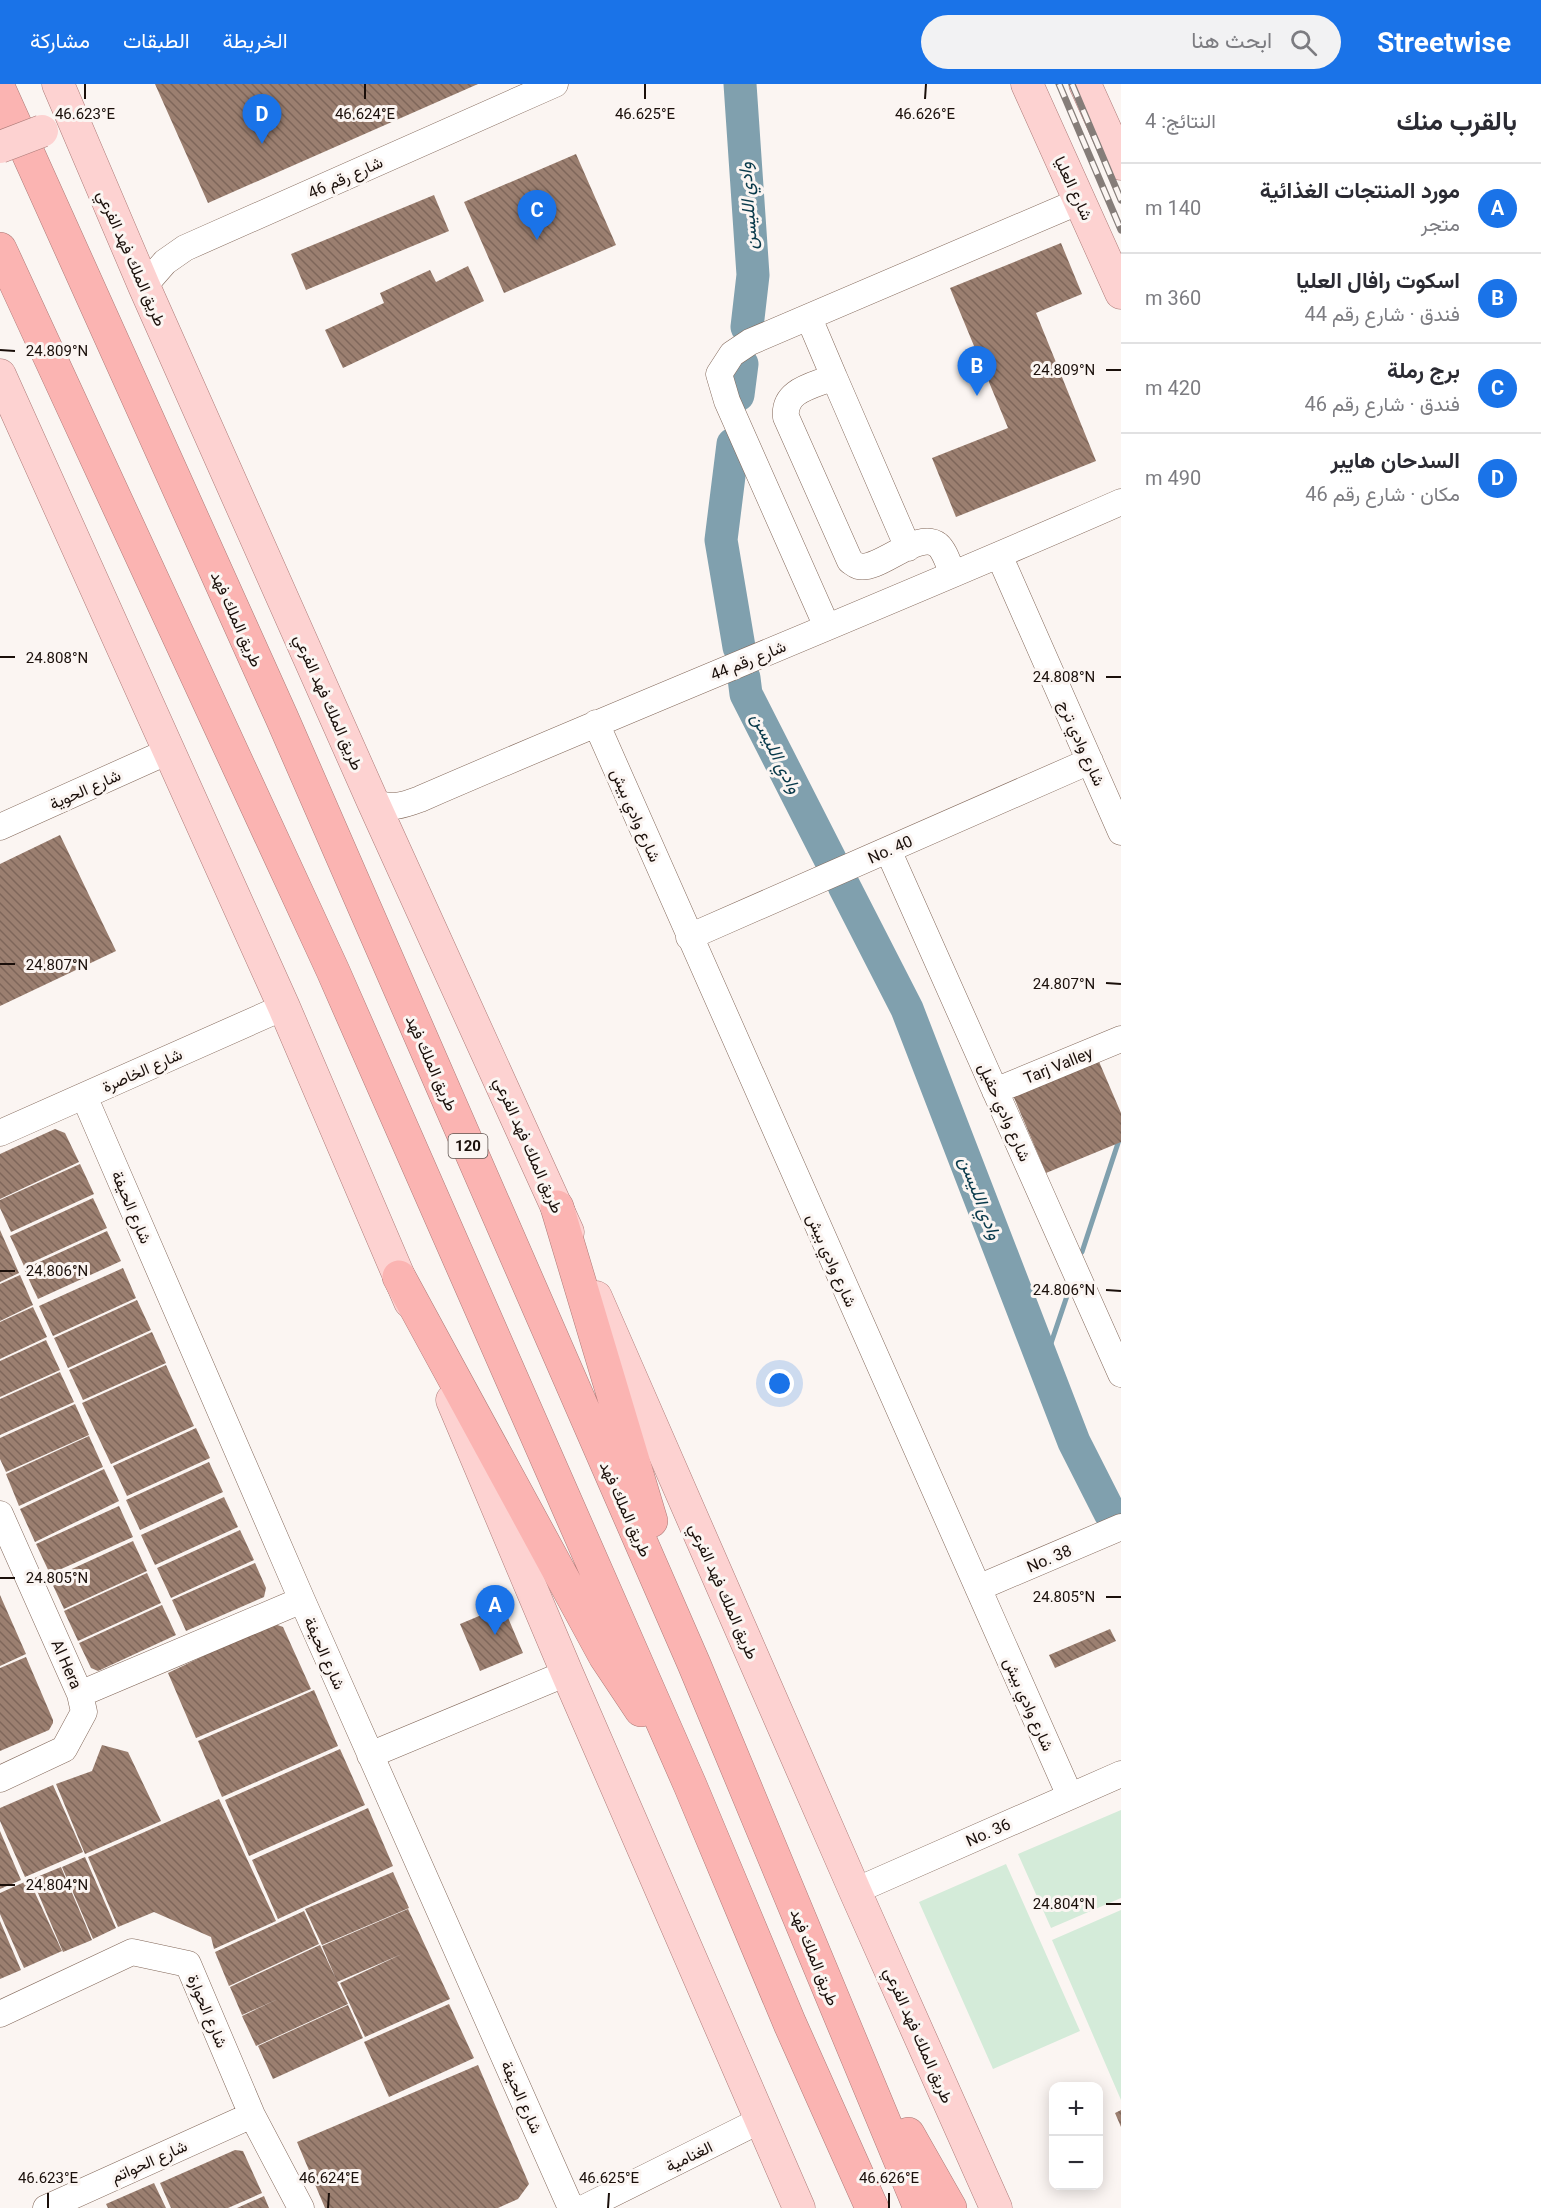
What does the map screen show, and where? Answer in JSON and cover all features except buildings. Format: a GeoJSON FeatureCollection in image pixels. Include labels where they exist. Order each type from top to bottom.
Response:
{"type":"FeatureCollection","features":[{"type":"Feature","properties":{"kind":"highway","name":"طريق الملك فهد"},"geometry":{"type":"LineString","coordinates":[[0,91],[282,718],[694,1664],[920,2208]]}},
{"type":"Feature","properties":{"kind":"highway"},"geometry":{"type":"LineString","coordinates":[[0,249],[333,971],[690,1785],[790,2024],[872,2208]]}},
{"type":"Feature","properties":{"kind":"highway"},"geometry":{"type":"LineString","coordinates":[[557,1207],[694,1664]]}},
{"type":"Feature","properties":{"kind":"highway"},"geometry":{"type":"LineString","coordinates":[[399,1277],[605,1656],[690,1785]]}},
{"type":"Feature","properties":{"kind":"highway"},"geometry":{"type":"LineString","coordinates":[[837,2011],[950,2208]]}},
{"type":"Feature","properties":{"kind":"highway"},"geometry":{"type":"LineString","coordinates":[[790,2024],[847,2208]]}},
{"type":"Feature","properties":{"kind":"main road","name":"شارع العليا"},"geometry":{"type":"LineString","coordinates":[[1027,84],[1121,293]]}},
{"type":"Feature","properties":{"kind":"main road"},"geometry":{"type":"LineString","coordinates":[[1085,84],[1121,164]]}},
{"type":"Feature","properties":{"kind":"main road","name":"طريق الملك فهد الفرعي"},"geometry":{"type":"LineString","coordinates":[[61,90],[144,286],[373,802],[557,1207],[855,1891],[996,2208]]}},
{"type":"Feature","properties":{"kind":"main road"},"geometry":{"type":"LineString","coordinates":[[0,147],[42,131],[69,140],[92,165]]}},
{"type":"Feature","properties":{"kind":"main road"},"geometry":{"type":"LineString","coordinates":[[0,375],[284,1007],[567,1673],[799,2208]]}},
{"type":"Feature","properties":{"kind":"street","name":"شارع رقم 46"},"geometry":{"type":"LineString","coordinates":[[144,286],[165,262],[185,248],[555,84]]}},
{"type":"Feature","properties":{"kind":"street"},"geometry":{"type":"LineString","coordinates":[[827,627],[727,401],[718,374],[732,354],[750,342],[1080,201]]}},
{"type":"Feature","properties":{"kind":"street"},"geometry":{"type":"LineString","coordinates":[[809,318],[908,548]]}},
{"type":"Feature","properties":{"kind":"street"},"geometry":{"type":"LineString","coordinates":[[834,377],[791,395],[785,406],[786,417],[850,561],[859,566],[868,566],[921,543],[932,542],[939,546],[953,574]]}},
{"type":"Feature","properties":{"kind":"street","name":"شارع رقم 44"},"geometry":{"type":"LineString","coordinates":[[373,802],[388,807],[402,806],[1121,502]]}},
{"type":"Feature","properties":{"kind":"street","name":"شارع وادي ترج"},"geometry":{"type":"LineString","coordinates":[[999,555],[1121,832]]}},
{"type":"Feature","properties":{"kind":"street","name":"شارع وادي بيش"},"geometry":{"type":"LineString","coordinates":[[596,723],[1070,1796]]}},
{"type":"Feature","properties":{"kind":"street","name":"شارع الحوية"},"geometry":{"type":"LineString","coordinates":[[0,827],[170,751]]}},
{"type":"Feature","properties":{"kind":"street","name":"No. 40"},"geometry":{"type":"LineString","coordinates":[[689,937],[1090,761]]}},
{"type":"Feature","properties":{"kind":"street","name":"شارع وادي حقيل"},"geometry":{"type":"LineString","coordinates":[[888,850],[1121,1374]]}},
{"type":"Feature","properties":{"kind":"street","name":"شارع الخاصرة"},"geometry":{"type":"LineString","coordinates":[[0,1133],[284,1007]]}},
{"type":"Feature","properties":{"kind":"street","name":"Tarj Valley"},"geometry":{"type":"LineString","coordinates":[[995,1091],[1121,1039]]}},
{"type":"Feature","properties":{"kind":"street","name":"شارع الحيفة"},"geometry":{"type":"LineString","coordinates":[[84,1096],[302,1600],[571,2208]]}},
{"type":"Feature","properties":{"kind":"street","name":"Al Hera"},"geometry":{"type":"LineString","coordinates":[[0,1514],[8,1553],[80,1694],[84,1712],[64,1749],[0,1779]]}},
{"type":"Feature","properties":{"kind":"street","name":"No. 38"},"geometry":{"type":"LineString","coordinates":[[978,1588],[1121,1527]]}},
{"type":"Feature","properties":{"kind":"street"},"geometry":{"type":"LineString","coordinates":[[80,1694],[302,1600]]}},
{"type":"Feature","properties":{"kind":"street"},"geometry":{"type":"LineString","coordinates":[[370,1755],[567,1673]]}},
{"type":"Feature","properties":{"kind":"street","name":"No. 36"},"geometry":{"type":"LineString","coordinates":[[855,1891],[1121,1774]]}},
{"type":"Feature","properties":{"kind":"street","name":"شارع الحوارة"},"geometry":{"type":"LineString","coordinates":[[0,2014],[132,1952],[188,1964],[252,2115],[301,2208]]}},
{"type":"Feature","properties":{"kind":"street","name":"شارع الحواتم"},"geometry":{"type":"LineString","coordinates":[[46,2208],[252,2115]]}},
{"type":"Feature","properties":{"kind":"street","name":"الغنامية"},"geometry":{"type":"LineString","coordinates":[[584,2208],[761,2120]]}},
{"type":"Feature","properties":{"kind":"green space"},"geometry":{"type":"Polygon","coordinates":[[[1121,1810],[1121,1898],[1051,1928],[1018,1854],[1121,1810]]]}},
{"type":"Feature","properties":{"kind":"green space"},"geometry":{"type":"Polygon","coordinates":[[[1006,1864],[1080,2031],[993,2069],[919,1902],[1006,1864]]]}},
{"type":"Feature","properties":{"kind":"green space"},"geometry":{"type":"Polygon","coordinates":[[[1121,1910],[1121,2100],[1052,1940],[1121,1910]]]}},
{"type":"Feature","properties":{"kind":"waterway","name":"وادي الليسن"},"geometry":{"type":"LineString","coordinates":[[740,84],[753,275],[747,327]]}},
{"type":"Feature","properties":{"kind":"waterway","name":"وادي الليسن"},"geometry":{"type":"LineString","coordinates":[[738,395],[742,364]]}},
{"type":"Feature","properties":{"kind":"waterway","name":"وادي الليسن"},"geometry":{"type":"LineString","coordinates":[[733,444],[721,540],[739,647]]}},
{"type":"Feature","properties":{"kind":"waterway","name":"وادي الليسن"},"geometry":{"type":"LineString","coordinates":[[744,678],[746,694],[830,859]]}},
{"type":"Feature","properties":{"kind":"waterway","name":"وادي الليسن"},"geometry":{"type":"LineString","coordinates":[[844,886],[907,1009],[1074,1442],[1110,1513]]}},
{"type":"Feature","properties":{"kind":"waterway"},"geometry":{"type":"LineString","coordinates":[[1082,1252],[1120,1137]]}},
{"type":"Feature","properties":{"kind":"waterway"},"geometry":{"type":"LineString","coordinates":[[1044,1364],[1069,1290]]}},
{"type":"Feature","properties":{"kind":"railway"},"geometry":{"type":"LineString","coordinates":[[1059,84],[1121,230]]}},
{"type":"Feature","properties":{"kind":"railway"},"geometry":{"type":"LineString","coordinates":[[1072,84],[1121,200]]}},
{"type":"Feature","properties":{"kind":"place","name":"السدحان هايبر"},"geometry":{"type":"Point","coordinates":[262,144]}},
{"type":"Feature","properties":{"kind":"place","name":"برج رملة"},"geometry":{"type":"Point","coordinates":[537,240]}},
{"type":"Feature","properties":{"kind":"place","name":"اسكوت رافال العليا"},"geometry":{"type":"Point","coordinates":[977,396]}},
{"type":"Feature","properties":{"kind":"place","name":"مورد المنتجات الغذائية"},"geometry":{"type":"Point","coordinates":[495,1635]}}]}
